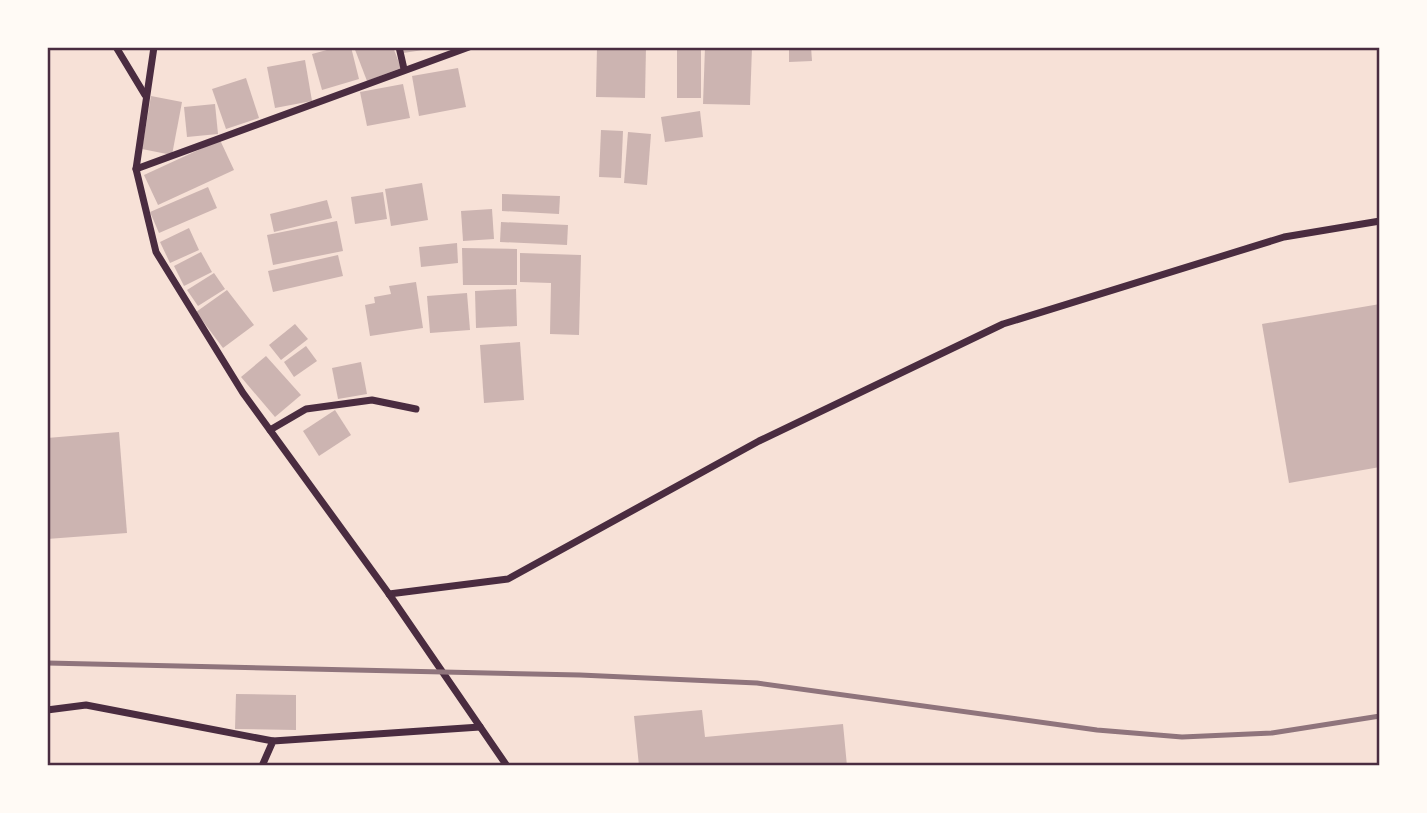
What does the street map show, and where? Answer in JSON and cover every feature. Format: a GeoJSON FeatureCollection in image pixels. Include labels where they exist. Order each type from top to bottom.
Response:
{"type":"FeatureCollection","features":[{"type":"Feature","properties":{"kind":"street"},"geometry":{"type":"LineString","coordinates":[[117,47],[146,95]]}},
{"type":"Feature","properties":{"kind":"street"},"geometry":{"type":"LineString","coordinates":[[154,47],[136,169],[156,252],[243,393],[389,594],[507,766]]}},
{"type":"Feature","properties":{"kind":"street"},"geometry":{"type":"LineString","coordinates":[[399,47],[404,69]]}},
{"type":"Feature","properties":{"kind":"street"},"geometry":{"type":"LineString","coordinates":[[136,169],[469,47]]}},
{"type":"Feature","properties":{"kind":"street"},"geometry":{"type":"LineString","coordinates":[[389,594],[508,579],[759,441],[1003,324],[1284,237],[1380,220]]}},
{"type":"Feature","properties":{"kind":"street"},"geometry":{"type":"LineString","coordinates":[[270,430],[306,410],[372,400],[416,409]]}},
{"type":"Feature","properties":{"kind":"street"},"geometry":{"type":"LineString","coordinates":[[47,710],[86,705],[272,741],[480,727]]}},
{"type":"Feature","properties":{"kind":"street"},"geometry":{"type":"LineString","coordinates":[[262,766],[272,741]]}},
{"type":"Feature","properties":{"kind":"building"},"geometry":{"type":"Polygon","coordinates":[[[338,47],[351,47],[359,79],[322,90],[312,54],[338,47]]]}},
{"type":"Feature","properties":{"kind":"building"},"geometry":{"type":"Polygon","coordinates":[[[354,47],[393,47],[401,68],[367,81],[354,47]]]}},
{"type":"Feature","properties":{"kind":"building"},"geometry":{"type":"Polygon","coordinates":[[[402,47],[430,47],[430,49],[403,53],[402,47]]]}},
{"type":"Feature","properties":{"kind":"building"},"geometry":{"type":"Polygon","coordinates":[[[597,47],[646,47],[645,98],[596,97],[597,47]]]}},
{"type":"Feature","properties":{"kind":"building"},"geometry":{"type":"Polygon","coordinates":[[[677,47],[701,47],[701,98],[677,98],[677,47]]]}},
{"type":"Feature","properties":{"kind":"building"},"geometry":{"type":"Polygon","coordinates":[[[705,47],[752,47],[750,105],[703,104],[705,47]]]}},
{"type":"Feature","properties":{"kind":"building"},"geometry":{"type":"Polygon","coordinates":[[[789,47],[811,47],[812,61],[789,62],[789,47]]]}},
{"type":"Feature","properties":{"kind":"building"},"geometry":{"type":"Polygon","coordinates":[[[305,60],[312,101],[275,108],[267,67],[305,60]]]}},
{"type":"Feature","properties":{"kind":"building"},"geometry":{"type":"Polygon","coordinates":[[[458,68],[466,107],[419,116],[412,76],[458,68]]]}},
{"type":"Feature","properties":{"kind":"building"},"geometry":{"type":"Polygon","coordinates":[[[246,78],[259,118],[226,129],[212,89],[246,78]]]}},
{"type":"Feature","properties":{"kind":"building"},"geometry":{"type":"Polygon","coordinates":[[[403,84],[410,118],[367,126],[360,92],[403,84]]]}},
{"type":"Feature","properties":{"kind":"building"},"geometry":{"type":"Polygon","coordinates":[[[151,96],[182,102],[172,155],[142,149],[151,96]]]}},
{"type":"Feature","properties":{"kind":"building"},"geometry":{"type":"Polygon","coordinates":[[[215,104],[218,134],[187,137],[184,107],[215,104]]]}},
{"type":"Feature","properties":{"kind":"building"},"geometry":{"type":"Polygon","coordinates":[[[700,111],[703,137],[665,142],[661,117],[700,111]]]}},
{"type":"Feature","properties":{"kind":"building"},"geometry":{"type":"Polygon","coordinates":[[[601,130],[623,131],[621,178],[599,177],[601,130]]]}},
{"type":"Feature","properties":{"kind":"building"},"geometry":{"type":"Polygon","coordinates":[[[628,132],[651,134],[647,185],[624,183],[628,132]]]}},
{"type":"Feature","properties":{"kind":"building"},"geometry":{"type":"Polygon","coordinates":[[[220,140],[234,170],[158,205],[144,175],[220,140]]]}},
{"type":"Feature","properties":{"kind":"building"},"geometry":{"type":"Polygon","coordinates":[[[422,183],[428,220],[391,226],[385,189],[422,183]]]}},
{"type":"Feature","properties":{"kind":"building"},"geometry":{"type":"Polygon","coordinates":[[[208,187],[217,208],[159,233],[150,212],[208,187]]]}},
{"type":"Feature","properties":{"kind":"building"},"geometry":{"type":"Polygon","coordinates":[[[383,192],[387,219],[355,224],[351,197],[383,192]]]}},
{"type":"Feature","properties":{"kind":"building"},"geometry":{"type":"Polygon","coordinates":[[[502,194],[560,196],[559,214],[502,211],[502,194]]]}},
{"type":"Feature","properties":{"kind":"building"},"geometry":{"type":"Polygon","coordinates":[[[327,200],[332,218],[274,232],[270,214],[327,200]]]}},
{"type":"Feature","properties":{"kind":"building"},"geometry":{"type":"Polygon","coordinates":[[[492,209],[494,239],[463,241],[461,211],[492,209]]]}},
{"type":"Feature","properties":{"kind":"building"},"geometry":{"type":"Polygon","coordinates":[[[337,221],[343,251],[273,265],[267,235],[337,221]]]}},
{"type":"Feature","properties":{"kind":"building"},"geometry":{"type":"Polygon","coordinates":[[[501,222],[568,225],[567,245],[500,242],[501,222]]]}},
{"type":"Feature","properties":{"kind":"building"},"geometry":{"type":"Polygon","coordinates":[[[189,228],[199,250],[170,263],[160,242],[189,228]]]}},
{"type":"Feature","properties":{"kind":"building"},"geometry":{"type":"Polygon","coordinates":[[[457,243],[458,263],[421,267],[419,247],[457,243]]]}},
{"type":"Feature","properties":{"kind":"building"},"geometry":{"type":"Polygon","coordinates":[[[462,248],[517,249],[517,285],[463,285],[462,248]]]}},
{"type":"Feature","properties":{"kind":"building"},"geometry":{"type":"Polygon","coordinates":[[[201,252],[212,272],[184,286],[174,266],[201,252]]]}},
{"type":"Feature","properties":{"kind":"building"},"geometry":{"type":"Polygon","coordinates":[[[520,253],[581,255],[579,335],[550,334],[551,283],[520,282],[520,253]]]}},
{"type":"Feature","properties":{"kind":"building"},"geometry":{"type":"Polygon","coordinates":[[[338,255],[343,276],[273,292],[268,271],[338,255]]]}},
{"type":"Feature","properties":{"kind":"building"},"geometry":{"type":"Polygon","coordinates":[[[214,273],[225,289],[198,306],[187,290],[214,273]]]}},
{"type":"Feature","properties":{"kind":"building"},"geometry":{"type":"Polygon","coordinates":[[[416,282],[423,328],[370,336],[365,305],[375,303],[374,297],[391,294],[389,286],[416,282]]]}},
{"type":"Feature","properties":{"kind":"building"},"geometry":{"type":"Polygon","coordinates":[[[516,289],[517,326],[476,328],[475,291],[516,289]]]}},
{"type":"Feature","properties":{"kind":"building"},"geometry":{"type":"Polygon","coordinates":[[[227,290],[254,325],[223,348],[196,312],[227,290]]]}},
{"type":"Feature","properties":{"kind":"building"},"geometry":{"type":"Polygon","coordinates":[[[467,293],[470,330],[430,333],[427,296],[467,293]]]}},
{"type":"Feature","properties":{"kind":"building"},"geometry":{"type":"Polygon","coordinates":[[[1380,304],[1380,467],[1289,483],[1262,324],[1380,304]]]}},
{"type":"Feature","properties":{"kind":"building"},"geometry":{"type":"Polygon","coordinates":[[[295,324],[308,339],[281,360],[269,345],[295,324]]]}},
{"type":"Feature","properties":{"kind":"building"},"geometry":{"type":"Polygon","coordinates":[[[520,342],[524,400],[484,403],[480,345],[520,342]]]}},
{"type":"Feature","properties":{"kind":"building"},"geometry":{"type":"Polygon","coordinates":[[[306,346],[317,361],[294,377],[284,362],[306,346]]]}},
{"type":"Feature","properties":{"kind":"building"},"geometry":{"type":"Polygon","coordinates":[[[266,356],[301,395],[275,417],[241,377],[266,356]]]}},
{"type":"Feature","properties":{"kind":"building"},"geometry":{"type":"Polygon","coordinates":[[[361,362],[367,394],[338,399],[332,368],[361,362]]]}},
{"type":"Feature","properties":{"kind":"building"},"geometry":{"type":"Polygon","coordinates":[[[335,410],[351,435],[319,456],[303,431],[335,410]]]}},
{"type":"Feature","properties":{"kind":"building"},"geometry":{"type":"Polygon","coordinates":[[[119,432],[127,533],[47,539],[47,438],[119,432]]]}},
{"type":"Feature","properties":{"kind":"building"},"geometry":{"type":"Polygon","coordinates":[[[236,694],[296,695],[296,730],[235,729],[236,694]]]}},
{"type":"Feature","properties":{"kind":"building"},"geometry":{"type":"Polygon","coordinates":[[[702,710],[705,737],[843,724],[847,766],[639,766],[634,716],[702,710]]]}},
{"type":"Feature","properties":{"kind":"railway"},"geometry":{"type":"LineString","coordinates":[[47,663],[580,675],[757,683],[1097,730],[1182,737],[1272,733],[1380,716]]}}]}
